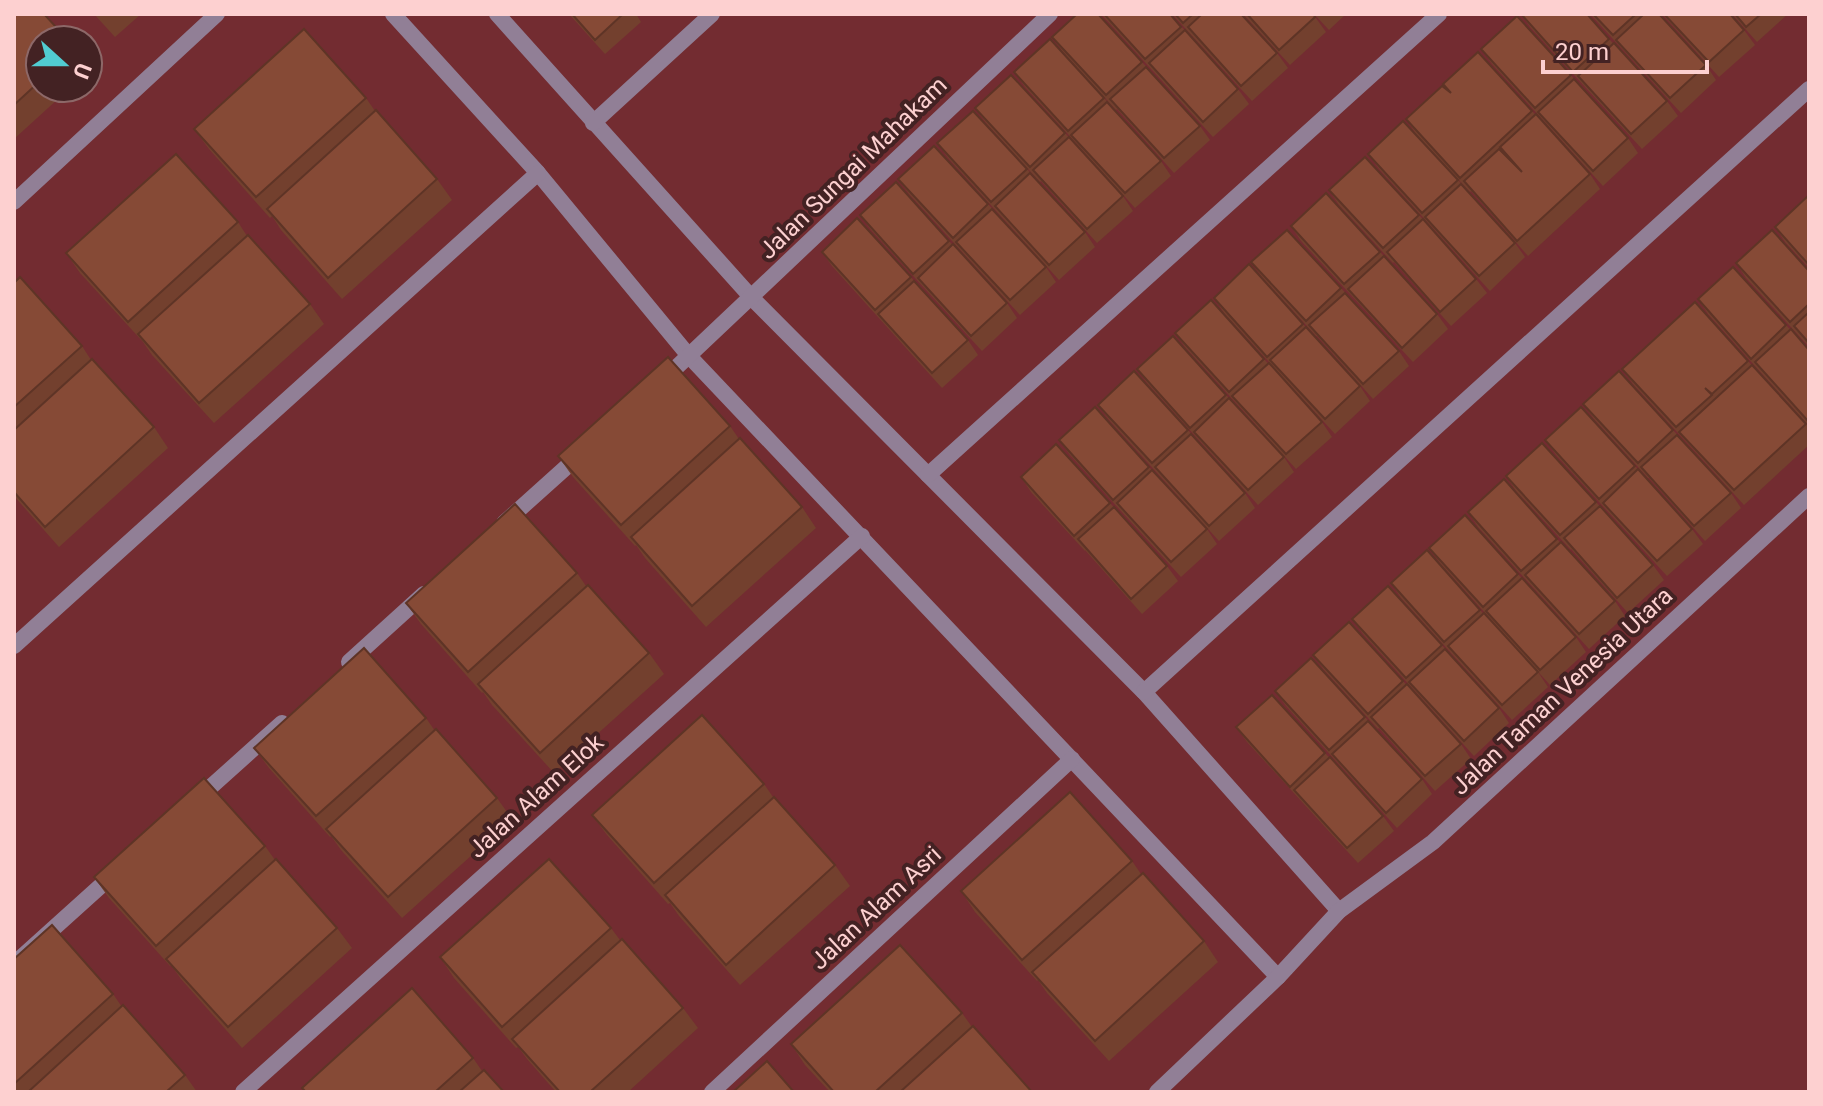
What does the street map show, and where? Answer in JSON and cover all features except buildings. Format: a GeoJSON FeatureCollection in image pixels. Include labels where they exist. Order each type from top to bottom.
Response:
{"type":"FeatureCollection","features":[{"type":"Feature","properties":{"kind":"street"},"geometry":{"type":"LineString","coordinates":[[14,202],[217,14]]}},
{"type":"Feature","properties":{"kind":"street"},"geometry":{"type":"LineString","coordinates":[[393,14],[538,173],[689,356],[1278,977]]}},
{"type":"Feature","properties":{"kind":"street"},"geometry":{"type":"LineString","coordinates":[[497,14],[752,298],[1144,692],[1339,911]]}},
{"type":"Feature","properties":{"kind":"street"},"geometry":{"type":"LineString","coordinates":[[593,123],[712,14]]}},
{"type":"Feature","properties":{"kind":"street","name":"Jalan Sungai Mahakam"},"geometry":{"type":"LineString","coordinates":[[654,388],[1050,14]]}},
{"type":"Feature","properties":{"kind":"street"},"geometry":{"type":"LineString","coordinates":[[928,475],[1439,14]]}},
{"type":"Feature","properties":{"kind":"street"},"geometry":{"type":"LineString","coordinates":[[1144,692],[1809,89]]}},
{"type":"Feature","properties":{"kind":"street"},"geometry":{"type":"LineString","coordinates":[[14,646],[538,173]]}},
{"type":"Feature","properties":{"kind":"street"},"geometry":{"type":"LineString","coordinates":[[488,537],[595,441]]}},
{"type":"Feature","properties":{"kind":"street","name":"Jalan Taman Venesia Utara"},"geometry":{"type":"LineString","coordinates":[[1157,1092],[1278,977],[1339,911],[1433,842],[1809,496]]}},
{"type":"Feature","properties":{"kind":"street","name":"Jalan Alam Elok"},"geometry":{"type":"LineString","coordinates":[[243,1092],[862,536]]}},
{"type":"Feature","properties":{"kind":"street"},"geometry":{"type":"LineString","coordinates":[[334,676],[441,580]]}},
{"type":"Feature","properties":{"kind":"street"},"geometry":{"type":"LineString","coordinates":[[180,814],[298,708]]}},
{"type":"Feature","properties":{"kind":"street","name":"Jalan Alam Asri"},"geometry":{"type":"LineString","coordinates":[[712,1092],[1072,759]]}},
{"type":"Feature","properties":{"kind":"street"},"geometry":{"type":"LineString","coordinates":[[14,964],[132,857]]}}]}
